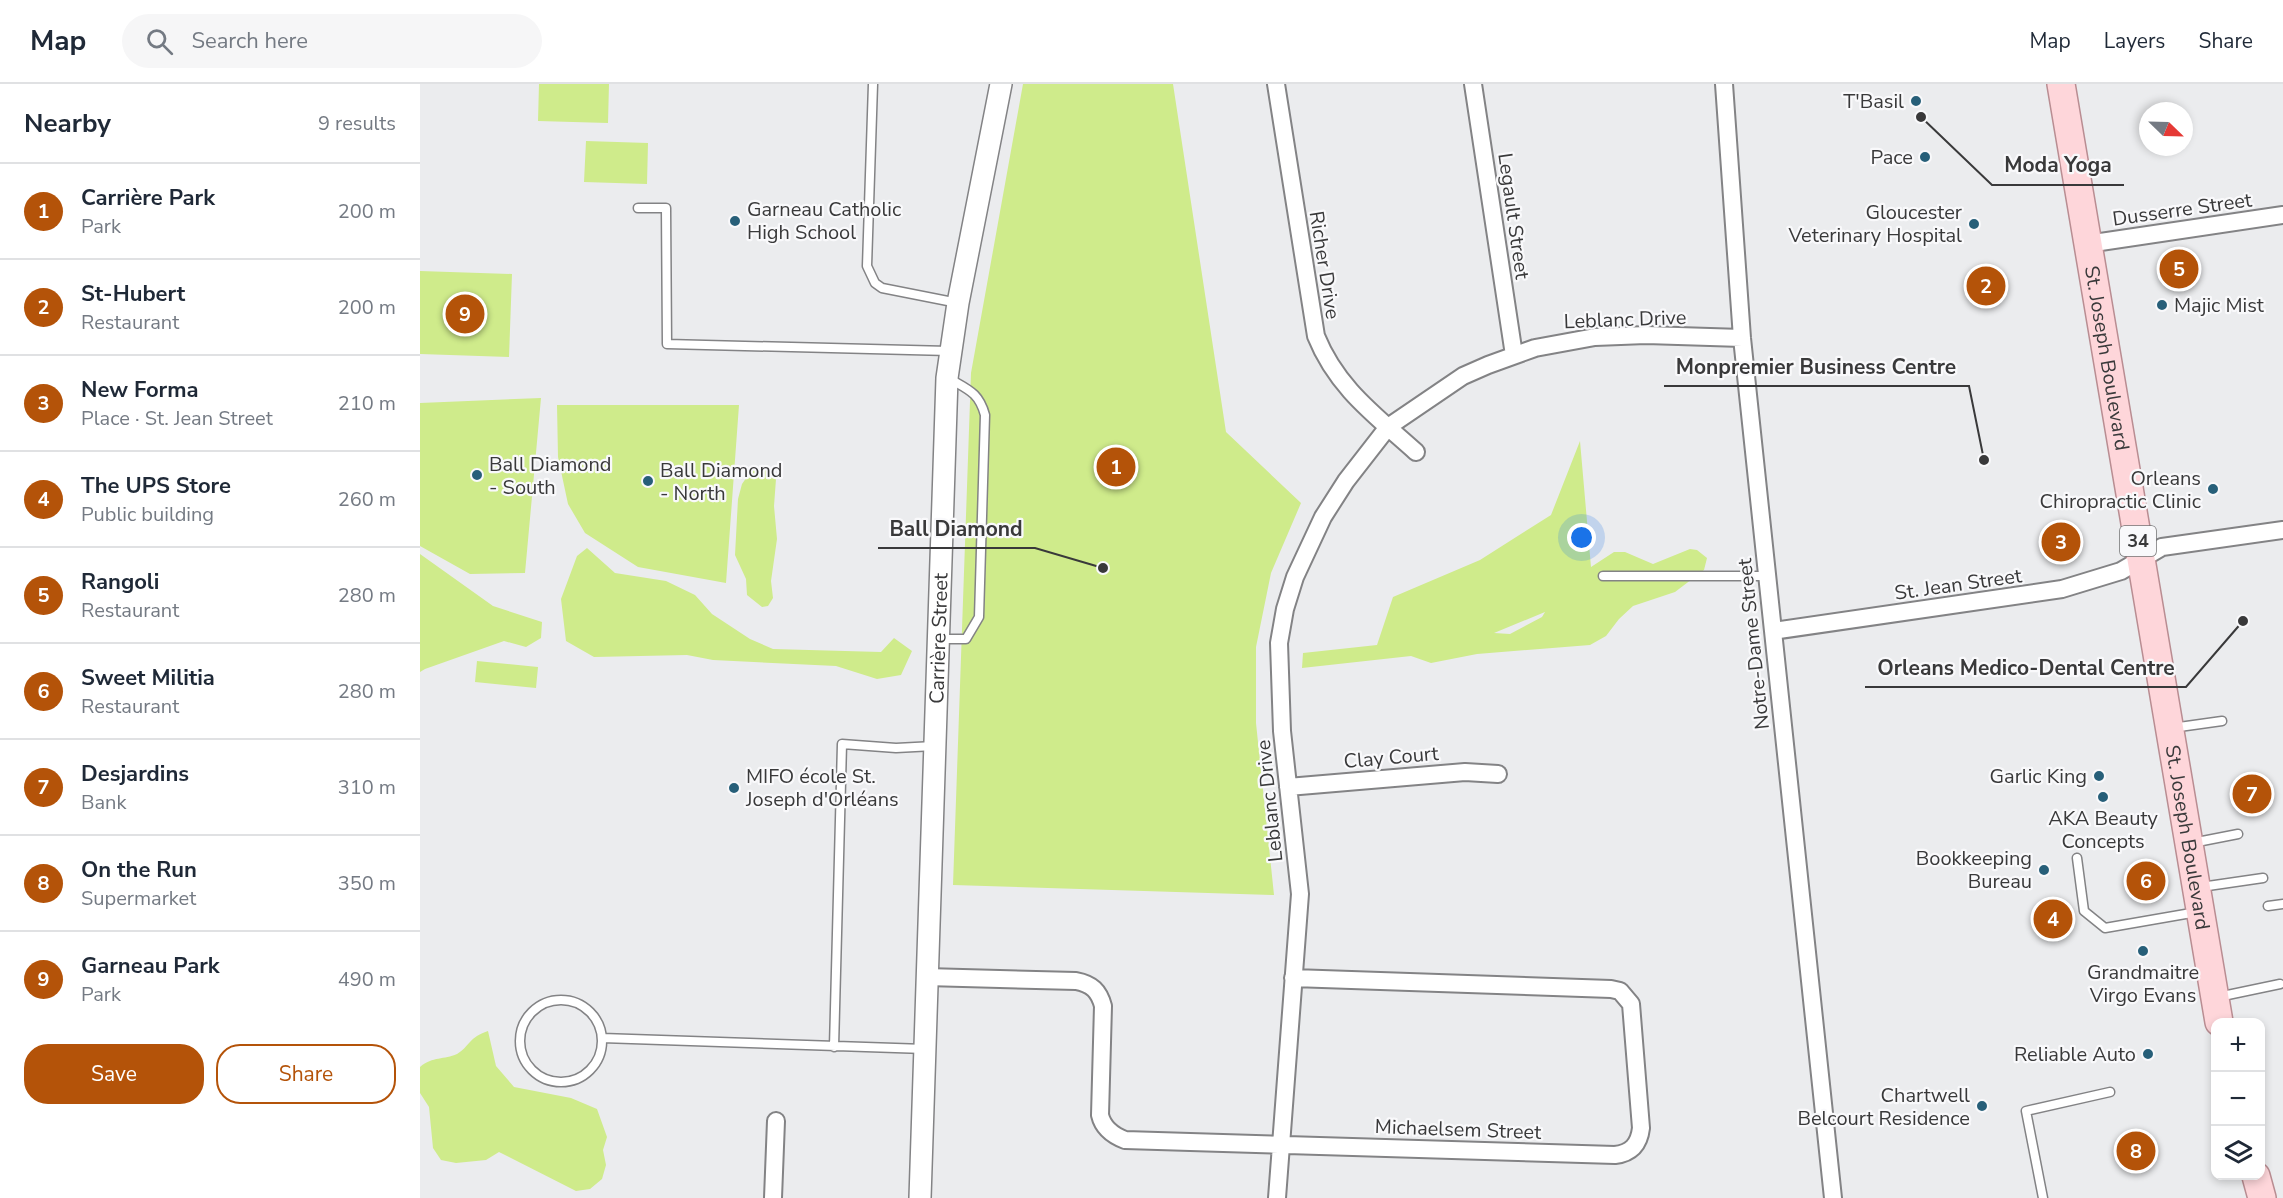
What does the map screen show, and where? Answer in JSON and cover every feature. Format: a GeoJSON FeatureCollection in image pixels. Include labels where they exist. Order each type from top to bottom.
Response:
{"type":"FeatureCollection","features":[{"type":"Feature","properties":{"kind":"main road","name":"St. Joseph Boulevard"},"geometry":{"type":"LineString","coordinates":[[2061,84],[2217,1010]]}},
{"type":"Feature","properties":{"kind":"main road"},"geometry":{"type":"LineString","coordinates":[[2257,1180],[2262,1198]]}},
{"type":"Feature","properties":{"kind":"street","name":"Carrière Street"},"geometry":{"type":"LineString","coordinates":[[920,1198],[947,378],[958,303],[1001,84]]}},
{"type":"Feature","properties":{"kind":"street","name":"Richer Drive"},"geometry":{"type":"LineString","coordinates":[[1276,84],[1316,336],[1328,363],[1343,384],[1388,427]]}},
{"type":"Feature","properties":{"kind":"street","name":"Legault Street"},"geometry":{"type":"LineString","coordinates":[[1473,84],[1514,355]]}},
{"type":"Feature","properties":{"kind":"street","name":"Notre-Dame Street"},"geometry":{"type":"LineString","coordinates":[[1724,84],[1742,338],[1833,1198]]}},
{"type":"Feature","properties":{"kind":"street","name":"Dusserre Street"},"geometry":{"type":"LineString","coordinates":[[2087,244],[2283,215]]}},
{"type":"Feature","properties":{"kind":"street","name":"Leblanc Drive"},"geometry":{"type":"LineString","coordinates":[[1277,1198],[1300,894],[1282,731],[1280,643],[1286,609],[1296,576],[1323,517],[1346,481],[1388,427],[1463,376],[1514,355],[1558,342],[1595,337],[1646,335],[1742,338]]}},
{"type":"Feature","properties":{"kind":"street"},"geometry":{"type":"LineString","coordinates":[[1388,427],[1416,452]]}},
{"type":"Feature","properties":{"kind":"street","name":"St. Jean Street"},"geometry":{"type":"LineString","coordinates":[[1773,631],[2062,589],[2121,571],[2162,547],[2283,530]]}},
{"type":"Feature","properties":{"kind":"street","name":"Clay Court"},"geometry":{"type":"LineString","coordinates":[[1288,787],[1465,772],[1498,774]]}},
{"type":"Feature","properties":{"kind":"street","name":"Michaelsem Street"},"geometry":{"type":"LineString","coordinates":[[926,977],[1076,981],[1094,987],[1100,995],[1103,1006],[1100,1115],[1102,1124],[1116,1137],[1125,1140],[1615,1155],[1625,1154],[1640,1138],[1631,1004],[1620,991],[1293,978]]}},
{"type":"Feature","properties":{"kind":"street"},"geometry":{"type":"LineString","coordinates":[[773,1198],[776,1120]]}},
{"type":"Feature","properties":{"kind":"lane"},"geometry":{"type":"LineString","coordinates":[[873,84],[867,266],[874,283],[882,288],[958,303]]}},
{"type":"Feature","properties":{"kind":"lane"},"geometry":{"type":"LineString","coordinates":[[638,208],[666,208],[666,344],[950,351]]}},
{"type":"Feature","properties":{"kind":"lane"},"geometry":{"type":"LineString","coordinates":[[937,639],[966,639],[979,617],[986,416],[976,394],[947,378]]}},
{"type":"Feature","properties":{"kind":"lane"},"geometry":{"type":"LineString","coordinates":[[1603,576],[1767,576]]}},
{"type":"Feature","properties":{"kind":"lane"},"geometry":{"type":"LineString","coordinates":[[2169,729],[2222,721]]}},
{"type":"Feature","properties":{"kind":"lane"},"geometry":{"type":"LineString","coordinates":[[834,1047],[842,744],[896,748],[934,746]]}},
{"type":"Feature","properties":{"kind":"lane"},"geometry":{"type":"LineString","coordinates":[[2189,844],[2238,834]]}},
{"type":"Feature","properties":{"kind":"lane"},"geometry":{"type":"LineString","coordinates":[[2077,858],[2084,911],[2105,928],[2263,878]]}},
{"type":"Feature","properties":{"kind":"lane"},"geometry":{"type":"LineString","coordinates":[[2268,906],[2283,904]]}},
{"type":"Feature","properties":{"kind":"lane"},"geometry":{"type":"LineString","coordinates":[[2217,1010],[2280,984]]}},
{"type":"Feature","properties":{"kind":"lane"},"geometry":{"type":"LineString","coordinates":[[562,999],[576,1002],[589,1009],[598,1021],[602,1038],[598,1059],[591,1070],[580,1078],[567,1082],[554,1082],[542,1078],[531,1070],[523,1060],[519,1046],[520,1031],[525,1018],[535,1007],[548,1000],[562,999]]}},
{"type":"Feature","properties":{"kind":"lane"},"geometry":{"type":"LineString","coordinates":[[602,1038],[925,1049]]}},
{"type":"Feature","properties":{"kind":"lane"},"geometry":{"type":"LineString","coordinates":[[2043,1198],[2026,1111],[2110,1092]]}},
{"type":"Feature","properties":{"kind":"green space"},"geometry":{"type":"Polygon","coordinates":[[[539,84],[609,84],[608,123],[538,121],[539,84]]]}},
{"type":"Feature","properties":{"kind":"green space"},"geometry":{"type":"Polygon","coordinates":[[[1023,84],[1173,84],[1226,432],[1301,503],[1271,573],[1256,647],[1256,723],[1274,895],[953,885],[971,373],[1023,84]]]}},
{"type":"Feature","properties":{"kind":"green space"},"geometry":{"type":"Polygon","coordinates":[[[586,141],[648,143],[647,184],[584,182],[586,141]]]}},
{"type":"Feature","properties":{"kind":"green space"},"geometry":{"type":"Polygon","coordinates":[[[420,271],[512,274],[509,357],[420,354],[420,271]]]}},
{"type":"Feature","properties":{"kind":"green space","name":"Ball Diamond - South"},"geometry":{"type":"Polygon","coordinates":[[[541,398],[525,573],[470,574],[420,546],[420,403],[541,398]]]}},
{"type":"Feature","properties":{"kind":"green space","name":"Ball Diamond - North"},"geometry":{"type":"Polygon","coordinates":[[[557,405],[739,405],[726,583],[638,567],[585,533],[568,504],[558,457],[557,405]]]}},
{"type":"Feature","properties":{"kind":"green space"},"geometry":{"type":"Polygon","coordinates":[[[1580,441],[1591,567],[1614,552],[1625,552],[1653,564],[1690,549],[1697,550],[1707,558],[1704,570],[1675,592],[1633,606],[1606,636],[1590,645],[1477,654],[1431,663],[1411,656],[1302,668],[1303,653],[1377,645],[1393,597],[1480,560],[1551,515],[1580,441]],[[1545,612],[1494,633],[1510,634],[1542,617],[1545,612]]]}},
{"type":"Feature","properties":{"kind":"green space"},"geometry":{"type":"Polygon","coordinates":[[[761,466],[772,469],[776,479],[774,506],[777,539],[771,581],[773,598],[768,606],[762,607],[747,595],[746,579],[735,555],[738,499],[742,484],[751,471],[761,466]]]}},
{"type":"Feature","properties":{"kind":"green space"},"geometry":{"type":"Polygon","coordinates":[[[587,548],[615,573],[666,581],[695,595],[712,614],[750,639],[773,649],[881,652],[894,638],[912,651],[901,675],[877,679],[836,666],[713,660],[687,655],[594,657],[566,641],[561,599],[577,556],[587,548]]]}},
{"type":"Feature","properties":{"kind":"green space"},"geometry":{"type":"Polygon","coordinates":[[[420,554],[493,606],[542,622],[541,638],[526,647],[504,641],[420,672],[420,554]]]}},
{"type":"Feature","properties":{"kind":"green space"},"geometry":{"type":"Polygon","coordinates":[[[477,661],[538,667],[536,688],[475,682],[477,661]]]}},
{"type":"Feature","properties":{"kind":"green space"},"geometry":{"type":"Polygon","coordinates":[[[488,1031],[496,1066],[514,1087],[571,1098],[597,1109],[607,1137],[603,1150],[606,1165],[602,1179],[590,1189],[576,1191],[499,1152],[486,1160],[456,1163],[441,1160],[433,1148],[429,1107],[420,1093],[420,1067],[429,1061],[457,1054],[477,1036],[488,1031]]]}},
{"type":"Feature","properties":{"kind":"place","name":"T'Basil"},"geometry":{"type":"Point","coordinates":[1916,101]}},
{"type":"Feature","properties":{"kind":"place","name":"Moda Yoga"},"geometry":{"type":"Point","coordinates":[1921,117]}},
{"type":"Feature","properties":{"kind":"place","name":"Pace"},"geometry":{"type":"Point","coordinates":[1925,157]}},
{"type":"Feature","properties":{"kind":"place","name":"Garneau Catholic High School"},"geometry":{"type":"Point","coordinates":[735,221]}},
{"type":"Feature","properties":{"kind":"place","name":"Gloucester Veterinary Hospital"},"geometry":{"type":"Point","coordinates":[1974,224]}},
{"type":"Feature","properties":{"kind":"place","name":"Rangoli"},"geometry":{"type":"Point","coordinates":[2179,269]}},
{"type":"Feature","properties":{"kind":"place","name":"St-Hubert"},"geometry":{"type":"Point","coordinates":[1986,286]}},
{"type":"Feature","properties":{"kind":"place","name":"Majic Mist"},"geometry":{"type":"Point","coordinates":[2162,305]}},
{"type":"Feature","properties":{"kind":"place","name":"Garneau Park"},"geometry":{"type":"Point","coordinates":[465,314]}},
{"type":"Feature","properties":{"kind":"place","name":"Monpremier Business Centre"},"geometry":{"type":"Point","coordinates":[1984,460]}},
{"type":"Feature","properties":{"kind":"place","name":"Carrière Park"},"geometry":{"type":"Point","coordinates":[1116,467]}},
{"type":"Feature","properties":{"kind":"place","name":"Ball Diamond - South"},"geometry":{"type":"Point","coordinates":[477,475]}},
{"type":"Feature","properties":{"kind":"place","name":"Ball Diamond - North"},"geometry":{"type":"Point","coordinates":[648,481]}},
{"type":"Feature","properties":{"kind":"place","name":"Orleans Chiropractic Clinic"},"geometry":{"type":"Point","coordinates":[2213,489]}},
{"type":"Feature","properties":{"kind":"place","name":"New Forma"},"geometry":{"type":"Point","coordinates":[2061,542]}},
{"type":"Feature","properties":{"kind":"place","name":"Ball Diamond"},"geometry":{"type":"Point","coordinates":[1103,568]}},
{"type":"Feature","properties":{"kind":"place","name":"Orleans Medico-Dental Centre"},"geometry":{"type":"Point","coordinates":[2243,621]}},
{"type":"Feature","properties":{"kind":"place","name":"Garlic King"},"geometry":{"type":"Point","coordinates":[2099,776]}},
{"type":"Feature","properties":{"kind":"place","name":"MIFO école St. Joseph d'Orléans"},"geometry":{"type":"Point","coordinates":[734,788]}},
{"type":"Feature","properties":{"kind":"place","name":"Desjardins"},"geometry":{"type":"Point","coordinates":[2252,794]}},
{"type":"Feature","properties":{"kind":"place","name":"AKA Beauty Concepts"},"geometry":{"type":"Point","coordinates":[2103,797]}},
{"type":"Feature","properties":{"kind":"place","name":"Bookkeeping Bureau"},"geometry":{"type":"Point","coordinates":[2044,870]}},
{"type":"Feature","properties":{"kind":"place","name":"Sweet Militia"},"geometry":{"type":"Point","coordinates":[2146,881]}},
{"type":"Feature","properties":{"kind":"place","name":"The UPS Store"},"geometry":{"type":"Point","coordinates":[2053,919]}},
{"type":"Feature","properties":{"kind":"place","name":"Grandmaitre Virgo Evans"},"geometry":{"type":"Point","coordinates":[2143,951]}},
{"type":"Feature","properties":{"kind":"place","name":"Reliable Auto"},"geometry":{"type":"Point","coordinates":[2148,1054]}},
{"type":"Feature","properties":{"kind":"place","name":"Chartwell Belcourt Residence"},"geometry":{"type":"Point","coordinates":[1982,1106]}},
{"type":"Feature","properties":{"kind":"place","name":"On the Run"},"geometry":{"type":"Point","coordinates":[2136,1151]}}]}
